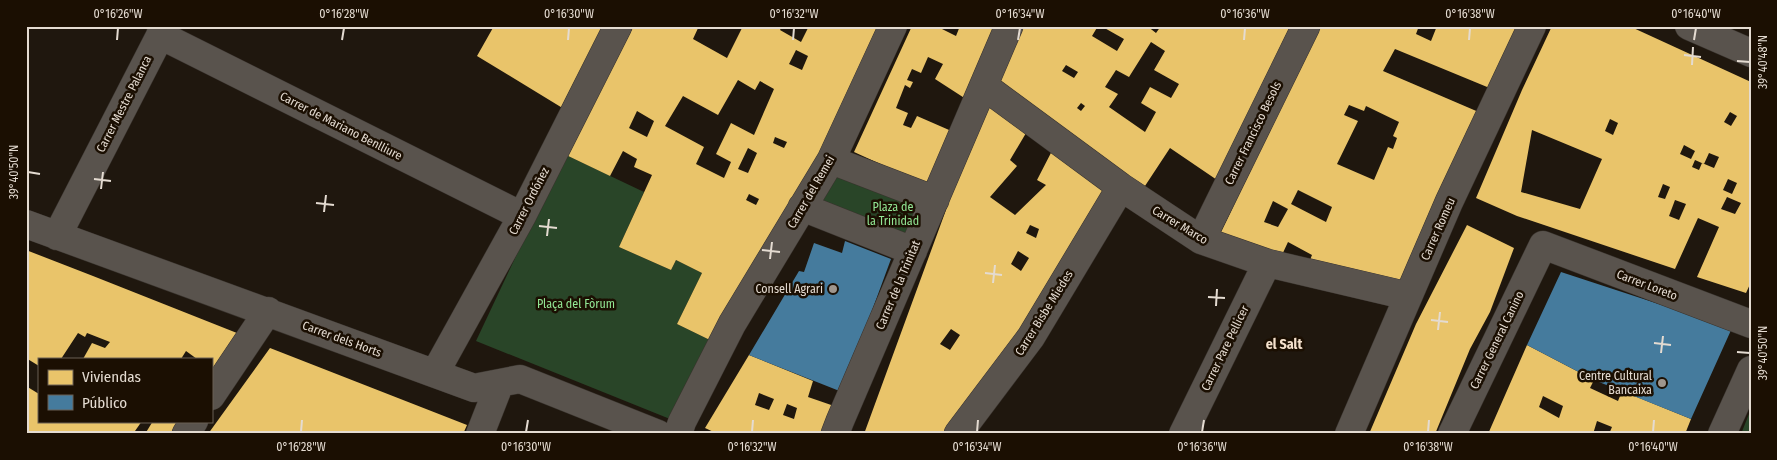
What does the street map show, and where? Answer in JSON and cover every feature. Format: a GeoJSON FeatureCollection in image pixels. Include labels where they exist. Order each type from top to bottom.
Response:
{"type":"FeatureCollection","features":[{"type":"Feature","properties":{"kind":"street","name":"Carrer Ordóñez"},"geometry":{"type":"LineString","coordinates":[[435,373],[522,216],[618,26]]}},
{"type":"Feature","properties":{"kind":"street","name":"Carrer del Remei"},"geometry":{"type":"LineString","coordinates":[[678,434],[682,422],[732,324],[831,160],[893,26]]}},
{"type":"Feature","properties":{"kind":"street","name":"Carrer de la Trinitat"},"geometry":{"type":"LineString","coordinates":[[835,434],[1009,26]]}},
{"type":"Feature","properties":{"kind":"street","name":"Carrer Francisco Besols"},"geometry":{"type":"LineString","coordinates":[[1201,240],[1306,26]]}},
{"type":"Feature","properties":{"kind":"street","name":"Carrer Romeu"},"geometry":{"type":"LineString","coordinates":[[1349,434],[1449,202],[1532,26]]}},
{"type":"Feature","properties":{"kind":"street"},"geometry":{"type":"LineString","coordinates":[[1689,26],[1751,54]]}},
{"type":"Feature","properties":{"kind":"street","name":"Carrer de Mariano Benlliure"},"geometry":{"type":"LineString","coordinates":[[162,31],[522,216]]}},
{"type":"Feature","properties":{"kind":"street","name":"Carrer Mestre Palanca"},"geometry":{"type":"LineString","coordinates":[[57,236],[162,31]]}},
{"type":"Feature","properties":{"kind":"street","name":"Carrer Marco"},"geometry":{"type":"LineString","coordinates":[[984,86],[1121,187],[1201,240],[1267,263],[1408,296]]}},
{"type":"Feature","properties":{"kind":"street"},"geometry":{"type":"LineString","coordinates":[[831,160],[934,200]]}},
{"type":"Feature","properties":{"kind":"street","name":"Carrer Bisbe Miedes"},"geometry":{"type":"LineString","coordinates":[[958,434],[1031,337],[1121,187]]}},
{"type":"Feature","properties":{"kind":"street"},"geometry":{"type":"LineString","coordinates":[[802,208],[912,251]]}},
{"type":"Feature","properties":{"kind":"street","name":"Carrer dels Horts"},"geometry":{"type":"LineString","coordinates":[[26,224],[474,388],[520,379],[658,434]]}},
{"type":"Feature","properties":{"kind":"street","name":"Carrer Loreto"},"geometry":{"type":"LineString","coordinates":[[1543,246],[1751,324]]}},
{"type":"Feature","properties":{"kind":"street","name":"Carrer General Canino"},"geometry":{"type":"LineString","coordinates":[[1452,434],[1543,246]]}},
{"type":"Feature","properties":{"kind":"street","name":"Carrer Pare Pellicer"},"geometry":{"type":"LineString","coordinates":[[1183,434],[1267,263]]}},
{"type":"Feature","properties":{"kind":"street"},"geometry":{"type":"LineString","coordinates":[[212,395],[268,311]]}},
{"type":"Feature","properties":{"kind":"street"},"geometry":{"type":"LineString","coordinates":[[1722,434],[1751,370]]}},
{"type":"Feature","properties":{"kind":"street"},"geometry":{"type":"LineString","coordinates":[[480,434],[500,383]]}},
{"type":"Feature","properties":{"kind":"street"},"geometry":{"type":"LineString","coordinates":[[186,434],[193,422]]}},
{"type":"Feature","properties":{"kind":"green space","name":"Plaça del Fòrum"},"geometry":{"type":"Polygon","coordinates":[[[564,154],[644,192],[619,247],[671,270],[676,260],[702,273],[677,324],[716,343],[670,419],[476,341],[564,154]]]}},
{"type":"Feature","properties":{"kind":"green space","name":"Plaza de la Trinidad"},"geometry":{"type":"Polygon","coordinates":[[[831,160],[935,200],[913,251],[802,207],[831,160]]]}},
{"type":"Feature","properties":{"kind":"green space"},"geometry":{"type":"Polygon","coordinates":[[[1751,409],[1751,434],[1741,434],[1751,409]]]}},
{"type":"Feature","properties":{"kind":"building: Viviendas"},"geometry":{"type":"Polygon","coordinates":[[[494,26],[612,26],[569,112],[477,56],[494,26]]]}},
{"type":"Feature","properties":{"kind":"building: Viviendas"},"geometry":{"type":"Polygon","coordinates":[[[634,26],[699,26],[693,39],[727,58],[743,26],[782,26],[780,30],[801,42],[809,26],[884,26],[812,181],[716,343],[677,324],[702,273],[676,260],[671,270],[619,247],[652,175],[634,167],[637,159],[623,151],[610,176],[564,154],[634,26]],[[796,50],[789,64],[802,70],[808,56],[796,50]],[[738,80],[718,115],[683,96],[665,126],[704,147],[696,164],[724,178],[731,162],[716,154],[731,123],[754,135],[774,89],[760,81],[755,90],[738,80]],[[637,111],[629,128],[647,137],[654,121],[637,111]],[[775,137],[773,143],[784,148],[787,142],[775,137]],[[748,148],[738,169],[748,173],[757,153],[748,148]],[[749,194],[746,200],[756,205],[759,199],[749,194]]]}},
{"type":"Feature","properties":{"kind":"building: Viviendas"},"geometry":{"type":"Polygon","coordinates":[[[912,26],[936,26],[956,36],[960,26],[1001,26],[969,101],[935,79],[943,64],[928,57],[921,73],[912,69],[907,80],[913,82],[910,88],[905,85],[896,108],[908,113],[903,125],[911,128],[917,116],[956,133],[933,188],[854,152],[912,26]]]}},
{"type":"Feature","properties":{"kind":"building: Viviendas"},"geometry":{"type":"Polygon","coordinates":[[[1021,26],[1098,26],[1092,36],[1117,51],[1124,39],[1101,26],[1147,26],[1156,33],[1161,26],[1299,26],[1220,182],[1170,148],[1141,192],[997,89],[1021,26]],[[1151,42],[1129,77],[1116,70],[1105,87],[1118,94],[1109,107],[1145,132],[1156,112],[1141,103],[1150,87],[1171,98],[1179,84],[1154,70],[1165,51],[1151,42]],[[1066,65],[1062,71],[1074,78],[1078,72],[1066,65]],[[1081,103],[1077,108],[1081,111],[1085,106],[1081,103]]]}},
{"type":"Feature","properties":{"kind":"building: Viviendas"},"geometry":{"type":"Polygon","coordinates":[[[1320,26],[1419,26],[1416,34],[1431,41],[1437,26],[1521,26],[1492,89],[1395,49],[1383,71],[1481,113],[1405,289],[1308,265],[1312,255],[1288,242],[1281,257],[1218,238],[1320,26]],[[1349,105],[1344,115],[1358,121],[1337,164],[1374,180],[1388,147],[1393,149],[1397,138],[1393,136],[1399,122],[1366,106],[1364,111],[1349,105]],[[1298,190],[1291,204],[1326,222],[1332,207],[1298,190]],[[1273,201],[1264,222],[1278,227],[1288,209],[1273,201]]]}},
{"type":"Feature","properties":{"kind":"building: Viviendas"},"geometry":{"type":"Polygon","coordinates":[[[1552,26],[1629,26],[1751,82],[1751,282],[1746,293],[1697,277],[1719,227],[1698,218],[1675,269],[1517,216],[1476,198],[1522,90],[1552,26]],[[1730,112],[1724,122],[1731,126],[1737,116],[1730,112]],[[1610,119],[1605,131],[1613,135],[1618,123],[1610,119]],[[1532,130],[1521,192],[1580,209],[1602,159],[1532,130]],[[1684,145],[1680,154],[1691,159],[1695,151],[1684,145]],[[1709,153],[1704,164],[1714,168],[1719,157],[1709,153]],[[1695,160],[1692,167],[1699,170],[1702,163],[1695,160]],[[1728,179],[1723,190],[1732,194],[1737,183],[1728,179]],[[1663,184],[1658,197],[1665,199],[1670,187],[1663,184]],[[1727,197],[1721,209],[1735,214],[1741,203],[1727,197]],[[1675,200],[1669,216],[1679,220],[1686,204],[1675,200]]]}},
{"type":"Feature","properties":{"kind":"building: Viviendas"},"geometry":{"type":"Polygon","coordinates":[[[990,100],[1029,128],[1010,160],[1017,166],[990,197],[1015,215],[1046,185],[1037,180],[1054,147],[1107,185],[1021,337],[963,413],[944,434],[864,434],[965,158],[990,100]],[[1030,225],[1026,233],[1036,238],[1039,229],[1030,225]],[[1018,251],[1011,264],[1021,271],[1029,258],[1018,251]],[[951,329],[940,344],[950,350],[960,335],[951,329]]]}},
{"type":"Feature","properties":{"kind":"building: Viviendas"},"geometry":{"type":"Polygon","coordinates":[[[1467,225],[1514,248],[1490,312],[1470,349],[1435,434],[1369,434],[1416,324],[1467,225]]]}},
{"type":"Feature","properties":{"kind":"building: Viviendas"},"geometry":{"type":"Polygon","coordinates":[[[26,250],[242,335],[212,377],[212,358],[196,358],[186,351],[182,358],[84,358],[92,343],[105,348],[110,342],[87,333],[85,337],[78,333],[62,358],[38,358],[38,365],[26,358],[26,250]]]}},
{"type":"Feature","properties":{"kind":"building: Viviendas"},"geometry":{"type":"Polygon","coordinates":[[[1527,345],[1594,380],[1590,388],[1618,401],[1622,391],[1691,419],[1685,434],[1609,434],[1612,427],[1597,421],[1593,434],[1488,434],[1527,345]],[[1543,396],[1539,407],[1559,418],[1563,406],[1543,396]]]}},
{"type":"Feature","properties":{"kind":"building: Viviendas"},"geometry":{"type":"Polygon","coordinates":[[[270,348],[467,425],[463,434],[208,434],[270,348]]]}},
{"type":"Feature","properties":{"kind":"building: Viviendas"},"geometry":{"type":"Polygon","coordinates":[[[749,355],[813,381],[808,397],[837,407],[827,434],[718,434],[705,428],[749,355]],[[759,393],[755,405],[769,410],[774,399],[759,393]],[[787,404],[783,415],[794,419],[797,408],[787,404]]]}},
{"type":"Feature","properties":{"kind":"building: Viviendas"},"geometry":{"type":"Polygon","coordinates":[[[26,386],[38,393],[38,422],[141,422],[135,431],[140,434],[26,434],[26,386]]]}},
{"type":"Feature","properties":{"kind":"building: Viviendas"},"geometry":{"type":"Polygon","coordinates":[[[152,422],[179,422],[171,434],[145,434],[152,422]]]}},
{"type":"Feature","properties":{"kind":"building: Público"},"geometry":{"type":"Polygon","coordinates":[[[845,241],[891,259],[842,392],[749,355],[799,271],[804,272],[814,243],[842,253],[845,241]]]}},
{"type":"Feature","properties":{"kind":"building: Público"},"geometry":{"type":"Polygon","coordinates":[[[1561,272],[1732,328],[1691,419],[1594,380],[1527,345],[1561,272]]]}},
{"type":"Feature","properties":{"kind":"place","name":"Consell Agrari"},"geometry":{"type":"Point","coordinates":[833,289]}},
{"type":"Feature","properties":{"kind":"place","name":"Centre Cultural Bancaixa"},"geometry":{"type":"Point","coordinates":[1662,383]}},
{"type":"Feature","properties":{"kind":"district","name":"el Salt"},"geometry":{"type":"Point","coordinates":[1284,344]}}]}
